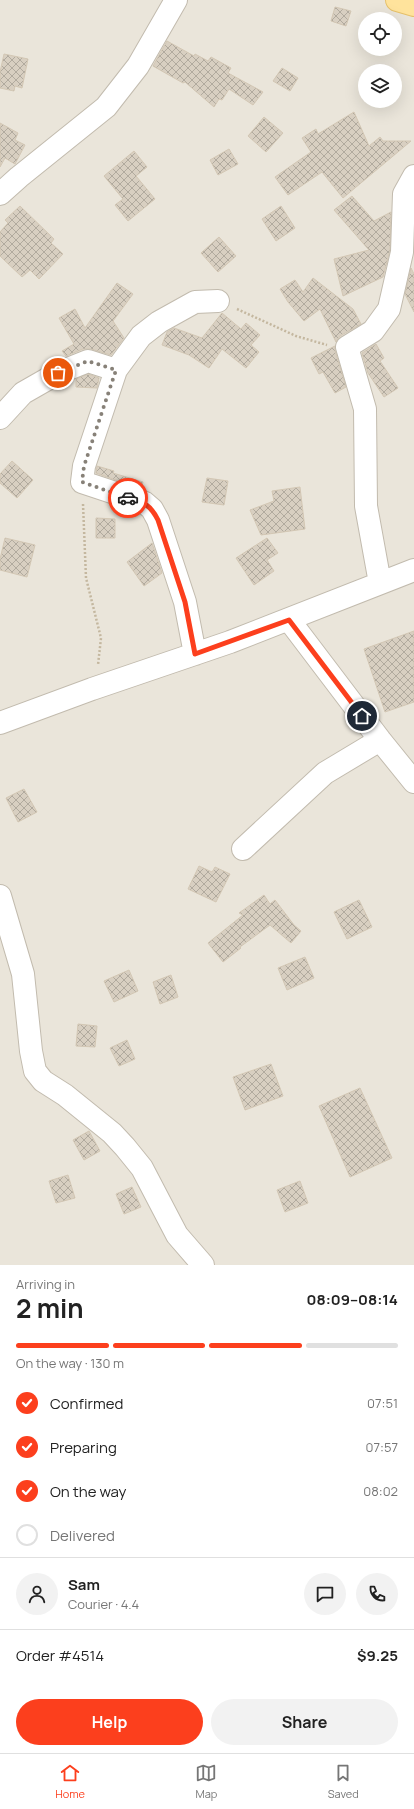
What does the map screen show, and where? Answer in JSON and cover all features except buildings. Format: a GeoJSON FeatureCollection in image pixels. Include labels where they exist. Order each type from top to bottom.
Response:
{"type":"FeatureCollection","features":[{"type":"Feature","properties":{"kind":"main road"},"geometry":{"type":"LineString","coordinates":[[397,0],[414,5]]}},
{"type":"Feature","properties":{"kind":"street"},"geometry":{"type":"LineString","coordinates":[[0,194],[106,107],[138,66],[176,0]]}},
{"type":"Feature","properties":{"kind":"street"},"geometry":{"type":"LineString","coordinates":[[380,583],[366,506],[365,409],[347,347],[373,331],[389,309],[402,252],[404,194],[414,176]]}},
{"type":"Feature","properties":{"kind":"street"},"geometry":{"type":"LineString","coordinates":[[195,654],[185,602],[158,520],[152,509],[145,503],[82,482],[84,466],[116,370],[142,336],[159,322],[195,302],[218,301]]}},
{"type":"Feature","properties":{"kind":"street"},"geometry":{"type":"LineString","coordinates":[[0,418],[23,393],[58,373],[88,361],[116,370]]}},
{"type":"Feature","properties":{"kind":"street"},"geometry":{"type":"LineString","coordinates":[[0,722],[289,620],[414,570]]}},
{"type":"Feature","properties":{"kind":"street"},"geometry":{"type":"LineString","coordinates":[[289,620],[380,740],[414,782]]}},
{"type":"Feature","properties":{"kind":"street"},"geometry":{"type":"LineString","coordinates":[[243,849],[325,773],[380,740]]}},
{"type":"Feature","properties":{"kind":"street"},"geometry":{"type":"LineString","coordinates":[[0,896],[23,974],[31,1051],[35,1071],[43,1081],[65,1095],[112,1133],[126,1147],[142,1168],[177,1235],[203,1265]]}},
{"type":"Feature","properties":{"kind":"path"},"geometry":{"type":"LineString","coordinates":[[218,301],[296,336],[328,345],[347,347]]}},
{"type":"Feature","properties":{"kind":"path"},"geometry":{"type":"LineString","coordinates":[[82,482],[86,578],[101,638],[97,671],[92,689]]}},
{"type":"Feature","properties":{"kind":"shaded area"},"geometry":{"type":"Polygon","coordinates":[[[0,0],[414,0],[414,1265],[0,1265],[0,0]]]}},
{"type":"Feature","properties":{"kind":"way so far"},"geometry":{"type":"LineString","coordinates":[[58,373],[88,361],[116,370],[84,466],[82,482],[128,498]]}},
{"type":"Feature","properties":{"kind":"route"},"geometry":{"type":"LineString","coordinates":[[128,498],[145,503],[152,509],[158,520],[185,602],[195,654],[289,620],[362,716]]}}]}
